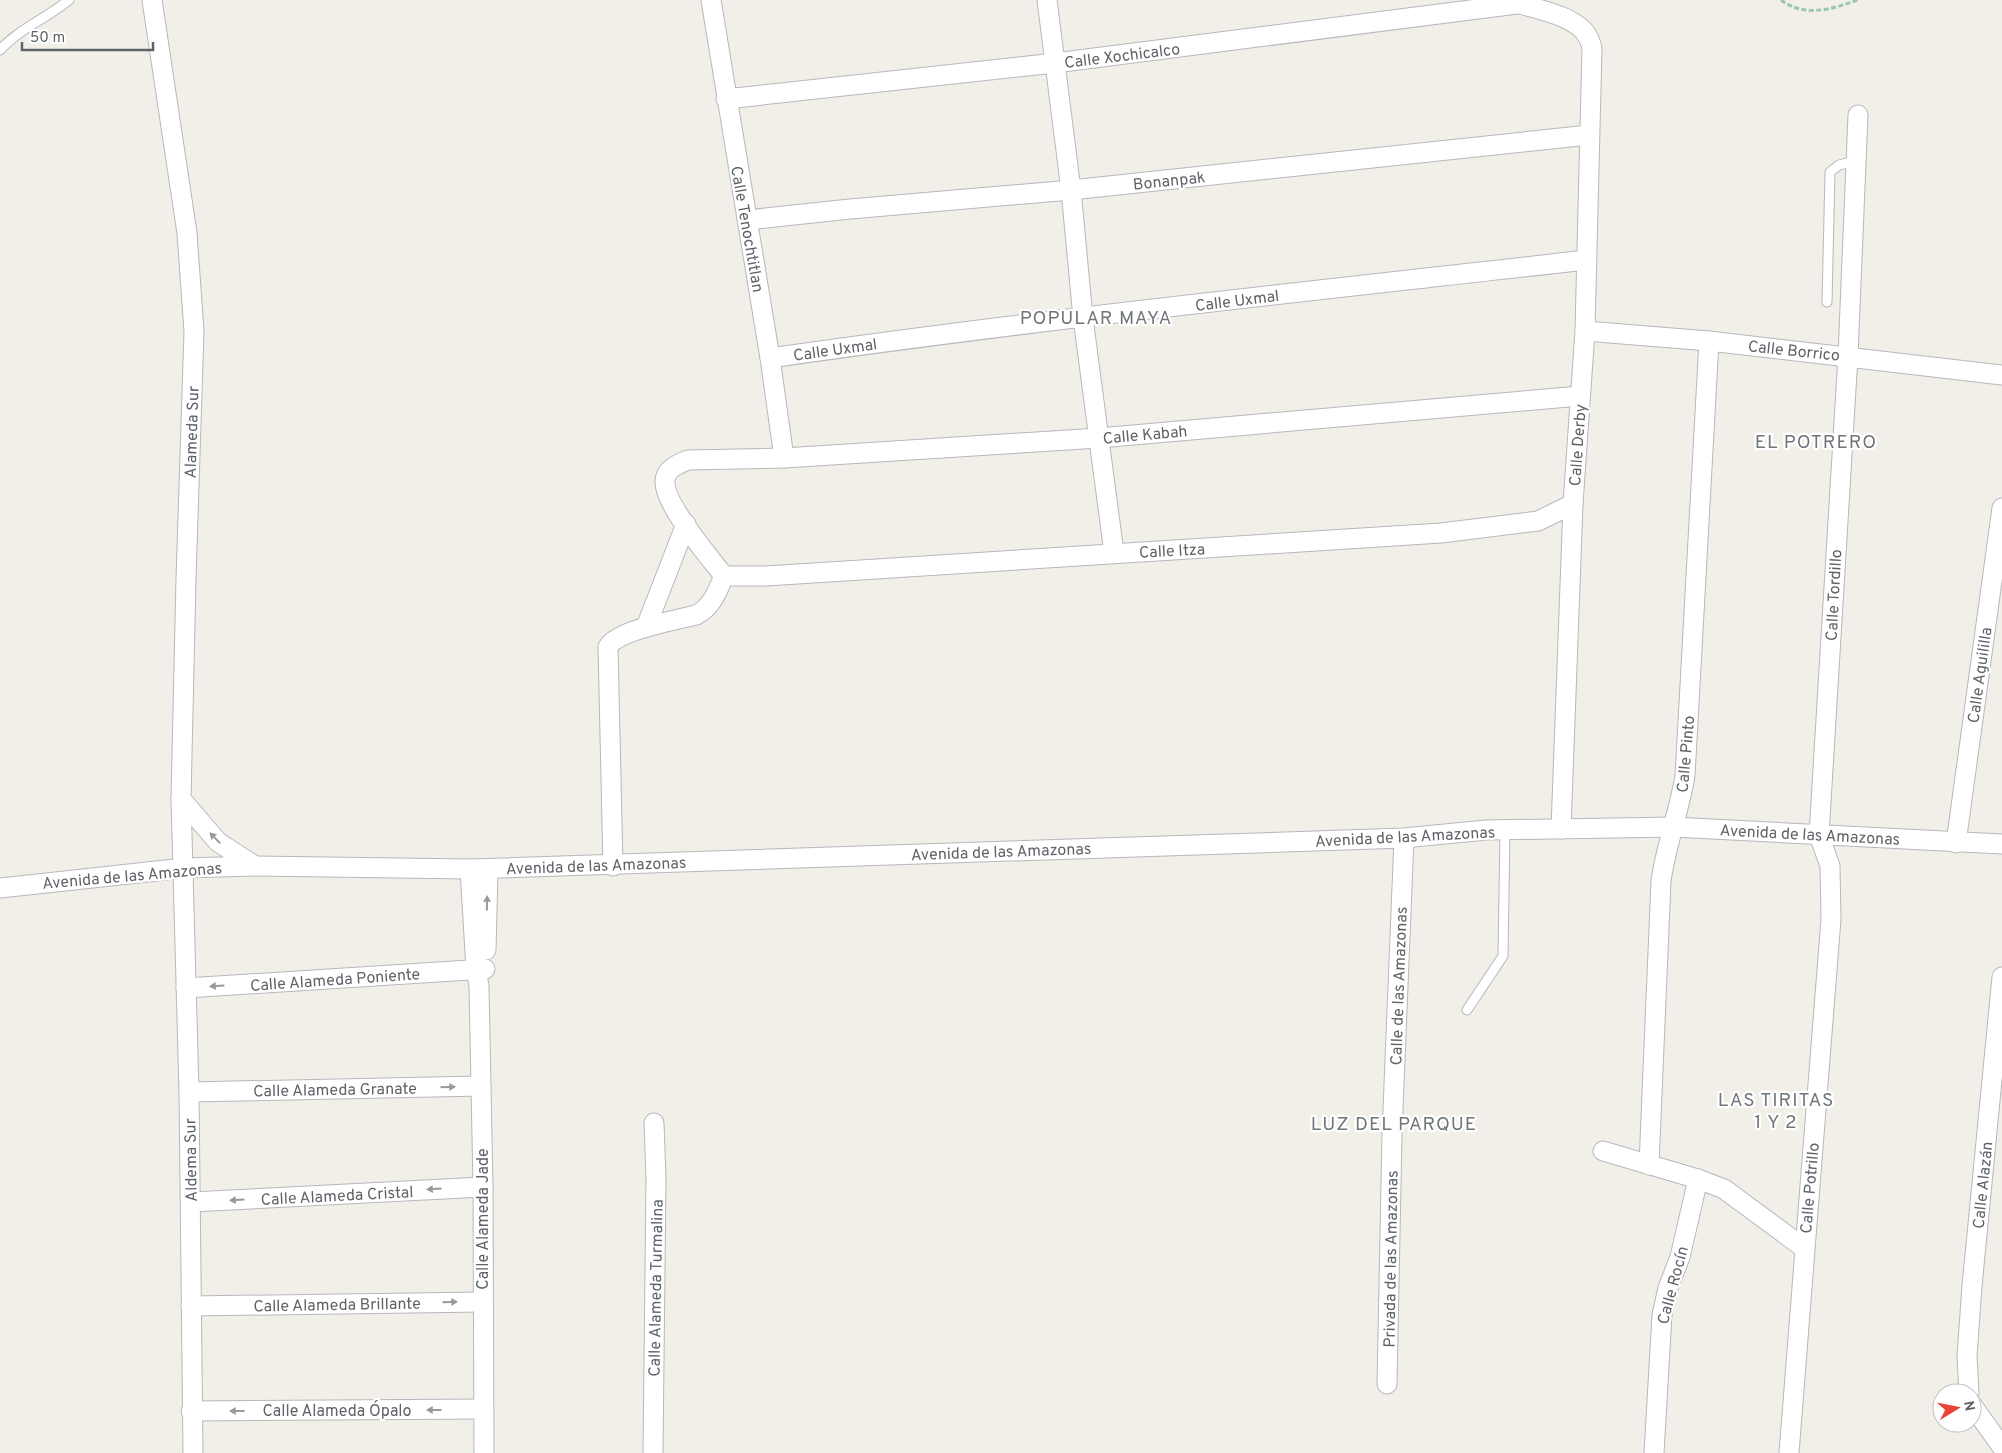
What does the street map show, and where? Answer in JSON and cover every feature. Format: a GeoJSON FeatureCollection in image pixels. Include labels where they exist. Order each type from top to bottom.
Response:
{"type":"FeatureCollection","features":[{"type":"Feature","properties":{"kind":"street","name":"Alameda Sur"},"geometry":{"type":"LineString","coordinates":[[152,0],[187,233],[194,331],[181,799],[184,868]]}},
{"type":"Feature","properties":{"kind":"street","name":"Calle Tenochtitlan"},"geometry":{"type":"LineString","coordinates":[[711,0],[770,358],[784,458]]}},
{"type":"Feature","properties":{"kind":"street"},"geometry":{"type":"LineString","coordinates":[[1047,0],[1071,190],[1083,318],[1114,553]]}},
{"type":"Feature","properties":{"kind":"street","name":"Calle Xochicalco"},"geometry":{"type":"LineString","coordinates":[[726,99],[1055,63],[1511,2]]}},
{"type":"Feature","properties":{"kind":"street","name":"Calle Derby"},"geometry":{"type":"LineString","coordinates":[[1511,2],[1566,18],[1579,26],[1588,36],[1592,48],[1593,62],[1589,135],[1585,331],[1573,504],[1561,829]]}},
{"type":"Feature","properties":{"kind":"street","name":"Calle Tordillo"},"geometry":{"type":"LineString","coordinates":[[1819,835],[1848,356],[1858,115]]}},
{"type":"Feature","properties":{"kind":"street","name":"Bonanpak"},"geometry":{"type":"LineString","coordinates":[[747,220],[1071,190],[1589,135]]}},
{"type":"Feature","properties":{"kind":"street","name":"Calle Uxmal"},"geometry":{"type":"LineString","coordinates":[[770,358],[862,344],[1586,260]]}},
{"type":"Feature","properties":{"kind":"street","name":"Calle Borrico"},"geometry":{"type":"LineString","coordinates":[[1585,331],[1709,341],[2002,375]]}},
{"type":"Feature","properties":{"kind":"street","name":"Calle Pinto"},"geometry":{"type":"LineString","coordinates":[[1649,1165],[1661,881],[1665,853],[1680,805],[1685,776],[1709,341]]}},
{"type":"Feature","properties":{"kind":"street","name":"Calle Kabah"},"geometry":{"type":"LineString","coordinates":[[686,524],[666,491],[665,481],[668,473],[675,465],[688,460],[784,458],[1099,438],[1580,396]]}},
{"type":"Feature","properties":{"kind":"street","name":"Calle Itza"},"geometry":{"type":"LineString","coordinates":[[724,576],[766,576],[1441,533],[1538,521],[1573,504]]}},
{"type":"Feature","properties":{"kind":"street","name":"Calle Aguililla"},"geometry":{"type":"LineString","coordinates":[[1956,842],[2000,537],[2002,508]]}},
{"type":"Feature","properties":{"kind":"street"},"geometry":{"type":"LineString","coordinates":[[613,866],[608,647],[611,641],[646,627],[696,615],[710,606],[724,576],[686,524]]}},
{"type":"Feature","properties":{"kind":"street"},"geometry":{"type":"LineString","coordinates":[[646,627],[686,524]]}},
{"type":"Feature","properties":{"kind":"street"},"geometry":{"type":"LineString","coordinates":[[181,799],[218,842],[255,866]]}},
{"type":"Feature","properties":{"kind":"street","name":"Avenida de las Amazonas"},"geometry":{"type":"LineString","coordinates":[[0,888],[184,868],[255,866],[479,869],[613,866],[1404,838],[1506,830],[1673,827],[2002,844]]}},
{"type":"Feature","properties":{"kind":"street","name":"Calle Potrillo"},"geometry":{"type":"LineString","coordinates":[[1789,1453],[1831,919],[1830,866],[1819,835]]}},
{"type":"Feature","properties":{"kind":"street","name":"Calle de las Amazonas"},"geometry":{"type":"LineString","coordinates":[[1392,1134],[1404,838]]}},
{"type":"Feature","properties":{"kind":"street","name":"Aldema Sur"},"geometry":{"type":"LineString","coordinates":[[184,868],[191,1202],[193,1453]]}},
{"type":"Feature","properties":{"kind":"street","name":"Calle Alameda Jade"},"geometry":{"type":"LineString","coordinates":[[479,869],[484,1453]]}},
{"type":"Feature","properties":{"kind":"street","name":"Calle Alameda Poniente"},"geometry":{"type":"LineString","coordinates":[[186,988],[480,975]]}},
{"type":"Feature","properties":{"kind":"street","name":"Calle Alazán"},"geometry":{"type":"LineString","coordinates":[[1969,1383],[1967,1356],[1972,1286],[2002,977]]}},
{"type":"Feature","properties":{"kind":"street","name":"Calle Alameda Granate"},"geometry":{"type":"LineString","coordinates":[[189,1092],[481,1086]]}},
{"type":"Feature","properties":{"kind":"street","name":"Calle Alameda Turmalina"},"geometry":{"type":"LineString","coordinates":[[653,1453],[656,1178],[654,1123]]}},
{"type":"Feature","properties":{"kind":"street","name":"Privada de las Amazonas"},"geometry":{"type":"LineString","coordinates":[[1387,1384],[1392,1134]]}},
{"type":"Feature","properties":{"kind":"street"},"geometry":{"type":"LineString","coordinates":[[1603,1152],[1698,1179],[1724,1189],[1804,1248]]}},
{"type":"Feature","properties":{"kind":"street","name":"Calle Rocín"},"geometry":{"type":"LineString","coordinates":[[1654,1453],[1662,1315],[1668,1288],[1680,1257],[1698,1179]]}},
{"type":"Feature","properties":{"kind":"street","name":"Calle Alameda Cristal"},"geometry":{"type":"LineString","coordinates":[[191,1202],[483,1187]]}},
{"type":"Feature","properties":{"kind":"street","name":"Calle Alameda Brillante"},"geometry":{"type":"LineString","coordinates":[[191,1306],[482,1302]]}},
{"type":"Feature","properties":{"kind":"street","name":"Calle Alameda Ópalo"},"geometry":{"type":"LineString","coordinates":[[192,1411],[483,1409]]}},
{"type":"Feature","properties":{"kind":"street"},"geometry":{"type":"LineString","coordinates":[[1982,1419],[2002,1446]]}},
{"type":"Feature","properties":{"kind":"lane"},"geometry":{"type":"LineString","coordinates":[[0,50],[10,38],[54,12],[69,0]]}},
{"type":"Feature","properties":{"kind":"lane"},"geometry":{"type":"LineString","coordinates":[[1827,302],[1830,172],[1839,165],[1857,161]]}},
{"type":"Feature","properties":{"kind":"lane"},"geometry":{"type":"LineString","coordinates":[[1467,1010],[1503,956],[1506,830]]}},
{"type":"Feature","properties":{"kind":"path"},"geometry":{"type":"LineString","coordinates":[[1781,0],[1806,12],[1831,9],[1858,0]]}},
{"type":"Feature","properties":{"kind":"district","name":"POPULAR MAYA"},"geometry":{"type":"Point","coordinates":[1096,317]}},
{"type":"Feature","properties":{"kind":"district","name":"EL POTRERO"},"geometry":{"type":"Point","coordinates":[1816,441]}},
{"type":"Feature","properties":{"kind":"district","name":"LAS TIRITAS 1 Y 2"},"geometry":{"type":"Point","coordinates":[1776,1110]}},
{"type":"Feature","properties":{"kind":"district","name":"LUZ DEL PARQUE"},"geometry":{"type":"Point","coordinates":[1394,1123]}}]}
